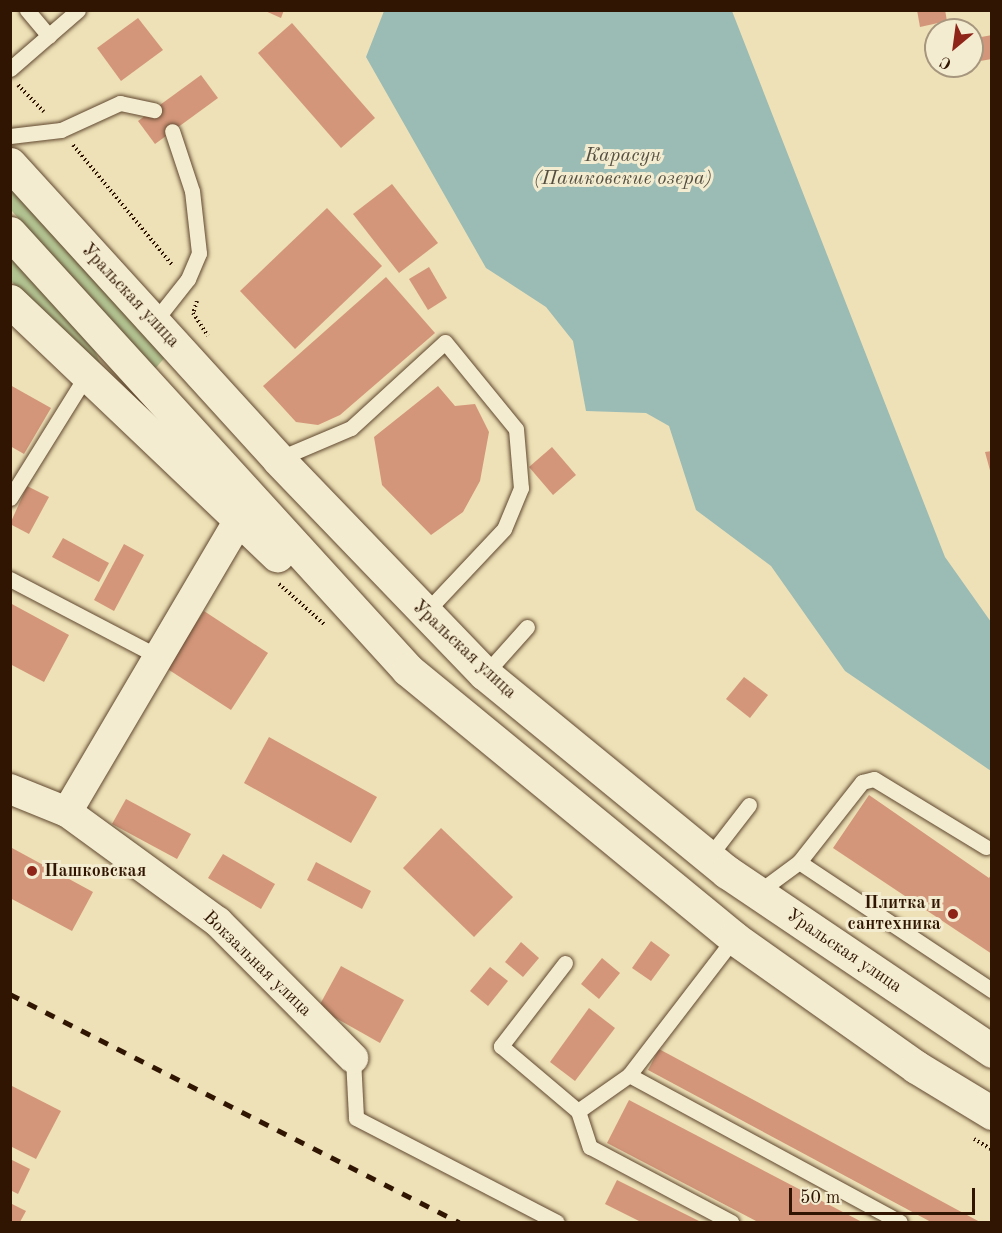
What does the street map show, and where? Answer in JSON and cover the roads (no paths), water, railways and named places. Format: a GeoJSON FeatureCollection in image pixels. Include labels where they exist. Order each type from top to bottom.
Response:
{"type":"FeatureCollection","features":[{"type":"Feature","properties":{"kind":"main road","name":"Уральская улица"},"geometry":{"type":"LineString","coordinates":[[10,164],[278,459],[424,615],[485,674],[708,858],[992,1051]]}},
{"type":"Feature","properties":{"kind":"main road"},"geometry":{"type":"LineString","coordinates":[[10,233],[373,635]]}},
{"type":"Feature","properties":{"kind":"main road"},"geometry":{"type":"LineString","coordinates":[[10,301],[238,522],[373,635],[546,789],[734,938],[915,1067],[992,1113]]}},
{"type":"Feature","properties":{"kind":"street"},"geometry":{"type":"LineString","coordinates":[[67,812],[238,522]]}},
{"type":"Feature","properties":{"kind":"street","name":"Вокзальная улица"},"geometry":{"type":"LineString","coordinates":[[10,789],[67,812],[218,922],[353,1059]]}},
{"type":"Feature","properties":{"kind":"lane"},"geometry":{"type":"LineString","coordinates":[[27,10],[49,36]]}},
{"type":"Feature","properties":{"kind":"lane"},"geometry":{"type":"LineString","coordinates":[[10,69],[78,10]]}},
{"type":"Feature","properties":{"kind":"lane"},"geometry":{"type":"LineString","coordinates":[[10,136],[61,130],[120,103],[154,110]]}},
{"type":"Feature","properties":{"kind":"lane"},"geometry":{"type":"LineString","coordinates":[[154,322],[188,279],[200,235],[172,131]]}},
{"type":"Feature","properties":{"kind":"lane"},"geometry":{"type":"LineString","coordinates":[[278,459],[351,428],[445,342],[516,429],[521,488],[504,529],[424,615]]}},
{"type":"Feature","properties":{"kind":"lane"},"geometry":{"type":"LineString","coordinates":[[10,498],[86,376]]}},
{"type":"Feature","properties":{"kind":"lane"},"geometry":{"type":"LineString","coordinates":[[10,579],[159,657]]}},
{"type":"Feature","properties":{"kind":"lane"},"geometry":{"type":"LineString","coordinates":[[485,674],[527,627]]}},
{"type":"Feature","properties":{"kind":"lane"},"geometry":{"type":"LineString","coordinates":[[757,893],[799,862],[862,782],[874,779],[987,847]]}},
{"type":"Feature","properties":{"kind":"lane"},"geometry":{"type":"LineString","coordinates":[[708,858],[749,805]]}},
{"type":"Feature","properties":{"kind":"lane"},"geometry":{"type":"LineString","coordinates":[[799,862],[992,990]]}},
{"type":"Feature","properties":{"kind":"lane"},"geometry":{"type":"LineString","coordinates":[[578,1111],[629,1075],[734,938]]}},
{"type":"Feature","properties":{"kind":"lane"},"geometry":{"type":"LineString","coordinates":[[566,963],[501,1046],[578,1111],[590,1147],[731,1222]]}},
{"type":"Feature","properties":{"kind":"lane"},"geometry":{"type":"LineString","coordinates":[[353,1059],[356,1118],[557,1222]]}},
{"type":"Feature","properties":{"kind":"lane"},"geometry":{"type":"LineString","coordinates":[[629,1075],[900,1222]]}},
{"type":"Feature","properties":{"kind":"water","name":"Карасун (Пашковские озера)"},"geometry":{"type":"Polygon","coordinates":[[[384,11],[732,11],[945,557],[991,622],[991,771],[845,671],[771,566],[696,510],[669,426],[646,413],[586,411],[573,341],[546,307],[486,268],[366,57],[384,11]]]}},
{"type":"Feature","properties":{"kind":"railway"},"geometry":{"type":"LineString","coordinates":[[10,994],[459,1222]]}},
{"type":"Feature","properties":{"kind":"place","name":"Пашковская"},"geometry":{"type":"Point","coordinates":[32,871]}},
{"type":"Feature","properties":{"kind":"place","name":"Плитка и сантехника"},"geometry":{"type":"Point","coordinates":[953,914]}}]}
